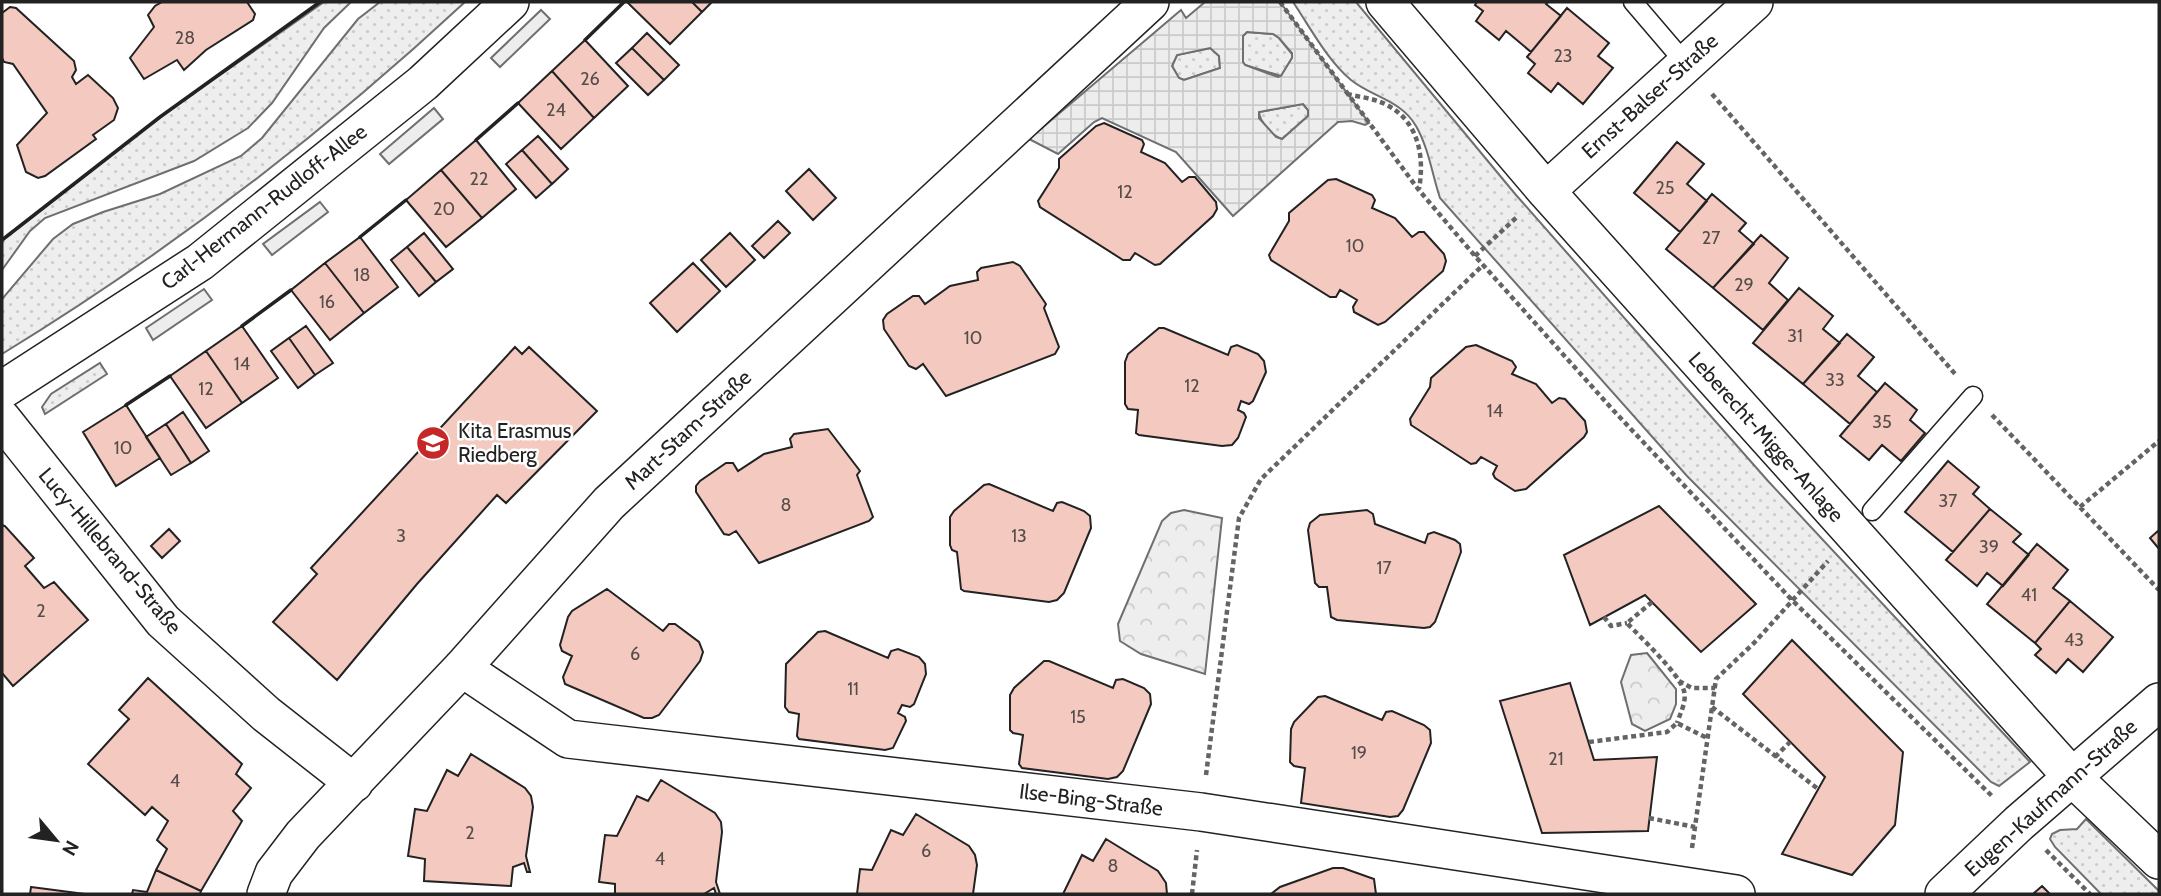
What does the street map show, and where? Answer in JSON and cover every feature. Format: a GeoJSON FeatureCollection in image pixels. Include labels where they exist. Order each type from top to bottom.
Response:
{"type":"FeatureCollection","features":[{"type":"Feature","properties":{"kind":"street","name":"Carl-Hermann-Rudloff-Allee"},"geometry":{"type":"LineString","coordinates":[[2,390],[200,262],[423,83],[510,2]]}},
{"type":"Feature","properties":{"kind":"street","name":"Mart-Stam-Straße"},"geometry":{"type":"LineString","coordinates":[[266,894],[274,873],[303,835],[463,668],[609,503],[1150,2]]}},
{"type":"Feature","properties":{"kind":"street","name":"Leberecht-Migge-Anlage"},"geometry":{"type":"LineString","coordinates":[[1385,2],[1546,191],[2073,778],[2159,860]]}},
{"type":"Feature","properties":{"kind":"street","name":"Ernst-Balser-Straße"},"geometry":{"type":"LineString","coordinates":[[1546,191],[1754,2]]}},
{"type":"Feature","properties":{"kind":"street","name":"Lucy-Hillebrand-Straße"},"geometry":{"type":"LineString","coordinates":[[2,419],[163,621],[266,714],[354,783]]}},
{"type":"Feature","properties":{"kind":"street","name":"Ilse-Bing-Straße"},"geometry":{"type":"LineString","coordinates":[[463,668],[568,738],[1201,812],[1737,894]]}},
{"type":"Feature","properties":{"kind":"street","name":"Eugen-Kaufmann-Straße"},"geometry":{"type":"LineString","coordinates":[[1944,894],[2019,823],[2159,702]]}},
{"type":"Feature","properties":{"kind":"lane"},"geometry":{"type":"LineString","coordinates":[[1633,2],[1686,64]]}},
{"type":"Feature","properties":{"kind":"lane"},"geometry":{"type":"LineString","coordinates":[[1872,512],[1973,396]]}},
{"type":"Feature","properties":{"kind":"path"},"geometry":{"type":"LineString","coordinates":[[1280,2],[1418,189],[1613,410],[1793,600],[2090,894]]}},
{"type":"Feature","properties":{"kind":"path"},"geometry":{"type":"LineString","coordinates":[[1686,64],[1973,396],[2159,590]]}},
{"type":"Feature","properties":{"kind":"path"},"geometry":{"type":"LineString","coordinates":[[1346,94],[1386,104],[1405,121],[1421,152],[1422,168],[1418,189]]}},
{"type":"Feature","properties":{"kind":"path"},"geometry":{"type":"LineString","coordinates":[[1475,256],[1546,191]]}},
{"type":"Feature","properties":{"kind":"path"},"geometry":{"type":"LineString","coordinates":[[1201,812],[1239,518],[1261,479],[1483,265]]}},
{"type":"Feature","properties":{"kind":"path"},"geometry":{"type":"LineString","coordinates":[[2080,507],[2159,441]]}},
{"type":"Feature","properties":{"kind":"path"},"geometry":{"type":"LineString","coordinates":[[1687,887],[1716,680],[1793,600]]}},
{"type":"Feature","properties":{"kind":"path"},"geometry":{"type":"LineString","coordinates":[[1604,617],[1611,626],[1627,622],[1652,602]]}},
{"type":"Feature","properties":{"kind":"path"},"geometry":{"type":"LineString","coordinates":[[1589,742],[1667,732],[1677,723],[1683,706],[1684,691],[1678,681],[1627,622]]}},
{"type":"Feature","properties":{"kind":"path"},"geometry":{"type":"LineString","coordinates":[[1678,681],[1692,688],[1715,688]]}},
{"type":"Feature","properties":{"kind":"path"},"geometry":{"type":"LineString","coordinates":[[1711,707],[1818,789]]}},
{"type":"Feature","properties":{"kind":"path"},"geometry":{"type":"LineString","coordinates":[[1677,723],[1707,738]]}},
{"type":"Feature","properties":{"kind":"path"},"geometry":{"type":"LineString","coordinates":[[1775,757],[1790,742]]}},
{"type":"Feature","properties":{"kind":"path"},"geometry":{"type":"LineString","coordinates":[[1649,818],[1695,827]]}},
{"type":"Feature","properties":{"kind":"green space"},"geometry":{"type":"Polygon","coordinates":[[[324,2],[351,2],[324,28],[272,103],[248,128],[194,161],[45,218],[30,231],[2,270],[2,240],[160,117],[324,2]]]}},
{"type":"Feature","properties":{"kind":"green space"},"geometry":{"type":"Polygon","coordinates":[[[380,2],[465,2],[356,98],[242,190],[124,275],[2,354],[2,299],[53,239],[73,224],[160,194],[241,156],[262,138],[358,19],[380,2]]]}},
{"type":"Feature","properties":{"kind":"green space"},"geometry":{"type":"Polygon","coordinates":[[[1293,2],[1356,2],[1516,195],[1768,481],[2030,762],[1999,786],[1991,782],[1687,476],[1440,198],[1424,144],[1410,117],[1359,86],[1342,72],[1293,2]]]}},
{"type":"Feature","properties":{"kind":"green space"},"geometry":{"type":"Polygon","coordinates":[[[1247,32],[1273,34],[1292,54],[1281,76],[1245,65],[1243,36],[1247,32]]]}},
{"type":"Feature","properties":{"kind":"green space"},"geometry":{"type":"Polygon","coordinates":[[[1211,48],[1219,56],[1220,68],[1184,80],[1179,78],[1172,66],[1177,55],[1211,48]]]}},
{"type":"Feature","properties":{"kind":"green space"},"geometry":{"type":"Polygon","coordinates":[[[1303,104],[1308,110],[1308,116],[1282,139],[1264,124],[1259,112],[1303,104]]]}},
{"type":"Feature","properties":{"kind":"green space"},"geometry":{"type":"Polygon","coordinates":[[[100,363],[107,374],[45,414],[42,407],[51,394],[100,363]]]}},
{"type":"Feature","properties":{"kind":"green space"},"geometry":{"type":"Polygon","coordinates":[[[1184,510],[1222,518],[1205,674],[1141,654],[1120,641],[1118,624],[1162,521],[1171,513],[1184,510]]]}},
{"type":"Feature","properties":{"kind":"green space"},"geometry":{"type":"Polygon","coordinates":[[[1647,653],[1676,689],[1676,704],[1670,719],[1645,731],[1632,724],[1621,682],[1631,655],[1647,653]]]}},
{"type":"Feature","properties":{"kind":"green space"},"geometry":{"type":"Polygon","coordinates":[[[2086,819],[2159,894],[2101,894],[2055,847],[2050,839],[2052,834],[2060,830],[2077,829],[2086,819]]]}},
{"type":"Feature","properties":{"kind":"shaded area"},"geometry":{"type":"Polygon","coordinates":[[[1205,2],[1280,2],[1369,123],[1365,125],[1352,121],[1338,122],[1233,216],[1176,152],[1102,118],[1058,154],[1029,139],[1181,10],[1186,18],[1205,2]],[[1247,32],[1243,36],[1245,65],[1281,76],[1292,58],[1292,53],[1273,34],[1247,32]],[[1210,48],[1177,55],[1172,66],[1179,78],[1184,80],[1220,68],[1219,56],[1210,48]],[[1303,104],[1259,112],[1259,118],[1276,137],[1282,139],[1308,116],[1308,110],[1303,104]]]}},
{"type":"Feature","properties":{"kind":"shaded area"},"geometry":{"type":"Polygon","coordinates":[[[541,10],[550,19],[500,67],[491,58],[541,10]]]}},
{"type":"Feature","properties":{"kind":"shaded area"},"geometry":{"type":"Polygon","coordinates":[[[434,108],[443,119],[389,164],[380,154],[434,108]]]}},
{"type":"Feature","properties":{"kind":"shaded area"},"geometry":{"type":"Polygon","coordinates":[[[320,202],[328,212],[272,255],[263,244],[320,202]]]}},
{"type":"Feature","properties":{"kind":"shaded area"},"geometry":{"type":"Polygon","coordinates":[[[204,289],[212,300],[153,340],[146,328],[204,289]]]}},
{"type":"Feature","properties":{"kind":"building"},"geometry":{"type":"Polygon","coordinates":[[[162,2],[247,2],[255,14],[253,20],[206,50],[184,70],[177,60],[144,79],[130,58],[154,27],[148,15],[162,2]]]}},
{"type":"Feature","properties":{"kind":"building"},"geometry":{"type":"Polygon","coordinates":[[[627,2],[692,2],[702,12],[670,44],[627,2]]]}},
{"type":"Feature","properties":{"kind":"building"},"geometry":{"type":"Polygon","coordinates":[[[692,2],[712,2],[702,12],[692,2]]]}},
{"type":"Feature","properties":{"kind":"building"},"geometry":{"type":"Polygon","coordinates":[[[1477,2],[1548,2],[1546,4],[1561,16],[1531,52],[1506,31],[1499,40],[1476,21],[1483,11],[1475,5],[1477,2]]]}},
{"type":"Feature","properties":{"kind":"building"},"geometry":{"type":"Polygon","coordinates":[[[10,7],[16,8],[74,61],[76,70],[72,77],[76,84],[88,75],[113,98],[118,108],[114,120],[93,135],[96,139],[45,176],[38,178],[26,172],[17,145],[47,113],[13,64],[4,62],[2,58],[2,13],[10,7]]]}},
{"type":"Feature","properties":{"kind":"building"},"geometry":{"type":"Polygon","coordinates":[[[1567,8],[1609,43],[1598,56],[1613,68],[1583,104],[1558,83],[1551,92],[1528,73],[1535,64],[1527,57],[1567,8]]]}},
{"type":"Feature","properties":{"kind":"building"},"geometry":{"type":"Polygon","coordinates":[[[647,33],[679,65],[664,80],[632,48],[647,33]]]}},
{"type":"Feature","properties":{"kind":"building"},"geometry":{"type":"Polygon","coordinates":[[[585,40],[628,86],[594,118],[552,71],[585,40]]]}},
{"type":"Feature","properties":{"kind":"building"},"geometry":{"type":"Polygon","coordinates":[[[632,48],[664,80],[648,95],[616,63],[632,48]]]}},
{"type":"Feature","properties":{"kind":"building"},"geometry":{"type":"Polygon","coordinates":[[[552,71],[594,118],[561,149],[518,103],[552,71]]]}},
{"type":"Feature","properties":{"kind":"building"},"geometry":{"type":"Polygon","coordinates":[[[1104,123],[1142,140],[1144,144],[1141,152],[1165,163],[1182,182],[1189,177],[1195,177],[1216,202],[1217,209],[1213,216],[1160,264],[1155,265],[1135,253],[1130,260],[1123,260],[1040,207],[1038,201],[1059,168],[1059,159],[1096,126],[1104,123]]]}},
{"type":"Feature","properties":{"kind":"building"},"geometry":{"type":"Polygon","coordinates":[[[538,136],[568,169],[552,184],[522,150],[538,136]]]}},
{"type":"Feature","properties":{"kind":"building"},"geometry":{"type":"Polygon","coordinates":[[[476,140],[516,189],[482,218],[441,170],[476,140]]]}},
{"type":"Feature","properties":{"kind":"building"},"geometry":{"type":"Polygon","coordinates":[[[1677,142],[1704,164],[1687,184],[1707,201],[1680,232],[1634,193],[1677,142]]]}},
{"type":"Feature","properties":{"kind":"building"},"geometry":{"type":"Polygon","coordinates":[[[522,150],[552,184],[536,198],[506,164],[522,150]]]}},
{"type":"Feature","properties":{"kind":"building"},"geometry":{"type":"Polygon","coordinates":[[[809,169],[836,198],[813,220],[786,191],[809,169]]]}},
{"type":"Feature","properties":{"kind":"building"},"geometry":{"type":"Polygon","coordinates":[[[441,170],[482,218],[446,247],[406,200],[441,170]]]}},
{"type":"Feature","properties":{"kind":"building"},"geometry":{"type":"Polygon","coordinates":[[[1336,179],[1372,195],[1375,200],[1372,208],[1395,218],[1412,237],[1424,232],[1444,254],[1446,261],[1443,271],[1385,322],[1378,325],[1354,312],[1353,307],[1357,300],[1340,290],[1336,297],[1330,297],[1271,260],[1269,255],[1289,221],[1289,213],[1328,180],[1336,179]]]}},
{"type":"Feature","properties":{"kind":"building"},"geometry":{"type":"Polygon","coordinates":[[[1712,194],[1746,223],[1739,231],[1754,244],[1713,288],[1666,249],[1712,194]]]}},
{"type":"Feature","properties":{"kind":"building"},"geometry":{"type":"Polygon","coordinates":[[[778,221],[790,233],[764,258],[752,246],[778,221]]]}},
{"type":"Feature","properties":{"kind":"building"},"geometry":{"type":"Polygon","coordinates":[[[424,233],[453,269],[436,282],[407,247],[424,233]]]}},
{"type":"Feature","properties":{"kind":"building"},"geometry":{"type":"Polygon","coordinates":[[[730,233],[755,260],[726,287],[701,260],[730,233]]]}},
{"type":"Feature","properties":{"kind":"building"},"geometry":{"type":"Polygon","coordinates":[[[1761,235],[1788,258],[1769,283],[1788,300],[1763,330],[1713,288],[1761,235]]]}},
{"type":"Feature","properties":{"kind":"building"},"geometry":{"type":"Polygon","coordinates":[[[360,237],[398,287],[364,313],[325,263],[360,237]]]}},
{"type":"Feature","properties":{"kind":"building"},"geometry":{"type":"Polygon","coordinates":[[[407,247],[436,282],[419,296],[391,260],[407,247]]]}},
{"type":"Feature","properties":{"kind":"building"},"geometry":{"type":"Polygon","coordinates":[[[1013,262],[1020,266],[1046,304],[1044,308],[1059,347],[1055,354],[946,396],[923,364],[916,369],[909,366],[884,329],[883,320],[887,314],[913,296],[919,296],[925,304],[950,286],[978,280],[977,272],[981,268],[1013,262]]]}},
{"type":"Feature","properties":{"kind":"building"},"geometry":{"type":"Polygon","coordinates":[[[325,263],[364,313],[330,340],[291,290],[325,263]]]}},
{"type":"Feature","properties":{"kind":"building"},"geometry":{"type":"Polygon","coordinates":[[[693,263],[720,291],[677,332],[650,303],[693,263]]]}},
{"type":"Feature","properties":{"kind":"building"},"geometry":{"type":"Polygon","coordinates":[[[1799,288],[1833,316],[1823,329],[1840,343],[1803,384],[1753,343],[1799,288]]]}},
{"type":"Feature","properties":{"kind":"building"},"geometry":{"type":"Polygon","coordinates":[[[242,326],[278,378],[242,403],[206,351],[242,326]]]}},
{"type":"Feature","properties":{"kind":"building"},"geometry":{"type":"Polygon","coordinates":[[[306,326],[333,363],[315,375],[289,338],[306,326]]]}},
{"type":"Feature","properties":{"kind":"building"},"geometry":{"type":"Polygon","coordinates":[[[1159,328],[1228,355],[1231,347],[1237,345],[1258,354],[1264,361],[1266,372],[1253,401],[1249,404],[1241,401],[1238,410],[1246,417],[1238,438],[1232,445],[1222,446],[1136,433],[1138,410],[1128,409],[1125,404],[1125,362],[1128,354],[1159,328]]]}},
{"type":"Feature","properties":{"kind":"building"},"geometry":{"type":"Polygon","coordinates":[[[1847,334],[1874,357],[1858,376],[1877,392],[1850,424],[1803,384],[1847,334]]]}},
{"type":"Feature","properties":{"kind":"building"},"geometry":{"type":"Polygon","coordinates":[[[289,338],[315,375],[298,388],[271,351],[289,338]]]}},
{"type":"Feature","properties":{"kind":"building"},"geometry":{"type":"Polygon","coordinates":[[[1476,345],[1512,361],[1516,367],[1512,374],[1536,384],[1552,403],[1559,398],[1565,399],[1585,421],[1587,432],[1584,437],[1526,489],[1515,491],[1495,478],[1493,474],[1497,466],[1481,457],[1471,464],[1411,425],[1410,419],[1430,387],[1431,378],[1466,347],[1476,345]]]}},
{"type":"Feature","properties":{"kind":"building"},"geometry":{"type":"Polygon","coordinates":[[[515,347],[522,354],[529,347],[597,411],[506,503],[497,495],[417,584],[337,680],[273,622],[317,574],[311,568],[515,347]]]}},
{"type":"Feature","properties":{"kind":"building"},"geometry":{"type":"Polygon","coordinates":[[[206,351],[242,403],[206,428],[170,376],[206,351]]]}},
{"type":"Feature","properties":{"kind":"building"},"geometry":{"type":"Polygon","coordinates":[[[1885,383],[1917,410],[1910,420],[1925,433],[1901,461],[1882,445],[1869,460],[1840,436],[1885,383]]]}},
{"type":"Feature","properties":{"kind":"building"},"geometry":{"type":"Polygon","coordinates":[[[126,405],[160,458],[116,486],[83,432],[126,405]]]}},
{"type":"Feature","properties":{"kind":"building"},"geometry":{"type":"Polygon","coordinates":[[[183,412],[209,451],[191,463],[166,424],[183,412]]]}},
{"type":"Feature","properties":{"kind":"building"},"geometry":{"type":"Polygon","coordinates":[[[166,424],[191,463],[171,475],[146,437],[166,424]]]}},
{"type":"Feature","properties":{"kind":"building"},"geometry":{"type":"Polygon","coordinates":[[[828,429],[860,471],[857,475],[873,517],[869,521],[759,563],[736,531],[729,535],[724,534],[696,492],[696,486],[726,463],[733,463],[738,471],[764,454],[792,447],[790,439],[794,434],[828,429]]]}},
{"type":"Feature","properties":{"kind":"building"},"geometry":{"type":"Polygon","coordinates":[[[1948,461],[1979,487],[1973,494],[1990,509],[1953,552],[1905,512],[1948,461]]]}},
{"type":"Feature","properties":{"kind":"building"},"geometry":{"type":"Polygon","coordinates":[[[989,484],[1053,511],[1057,503],[1062,502],[1090,516],[1091,528],[1064,593],[1057,600],[1049,602],[961,589],[957,552],[952,550],[950,545],[950,517],[984,485],[989,484]]]}},
{"type":"Feature","properties":{"kind":"building"},"geometry":{"type":"Polygon","coordinates":[[[1659,506],[1756,604],[1701,652],[1645,595],[1590,625],[1564,555],[1659,506]]]}},
{"type":"Feature","properties":{"kind":"building"},"geometry":{"type":"Polygon","coordinates":[[[1990,509],[2021,534],[2013,542],[2029,555],[2003,586],[1987,573],[1977,586],[1946,560],[1990,509]]]}},
{"type":"Feature","properties":{"kind":"building"},"geometry":{"type":"Polygon","coordinates":[[[1367,510],[1373,514],[1375,524],[1425,543],[1428,534],[1434,532],[1460,544],[1461,552],[1435,622],[1430,627],[1337,620],[1331,617],[1327,587],[1319,587],[1315,583],[1308,530],[1310,523],[1320,515],[1367,510]]]}},
{"type":"Feature","properties":{"kind":"building"},"geometry":{"type":"Polygon","coordinates":[[[2,525],[34,558],[25,566],[44,588],[54,582],[88,620],[13,686],[2,673],[2,525]]]}},
{"type":"Feature","properties":{"kind":"building"},"geometry":{"type":"Polygon","coordinates":[[[169,529],[180,541],[162,558],[151,546],[169,529]]]}},
{"type":"Feature","properties":{"kind":"building"},"geometry":{"type":"Polygon","coordinates":[[[2159,530],[2159,549],[2150,538],[2159,530]]]}},
{"type":"Feature","properties":{"kind":"building"},"geometry":{"type":"Polygon","coordinates":[[[2037,544],[2068,570],[2053,588],[2070,601],[2035,643],[1987,604],[2037,544]]]}},
{"type":"Feature","properties":{"kind":"building"},"geometry":{"type":"Polygon","coordinates":[[[607,589],[663,631],[669,624],[675,624],[699,642],[703,652],[700,661],[659,715],[652,718],[644,718],[565,684],[563,677],[572,656],[562,651],[560,645],[568,617],[572,611],[607,589]]]}},
{"type":"Feature","properties":{"kind":"building"},"geometry":{"type":"Polygon","coordinates":[[[2070,601],[2113,637],[2083,672],[2068,659],[2056,673],[2035,655],[2041,649],[2035,643],[2070,601]]]}},
{"type":"Feature","properties":{"kind":"building"},"geometry":{"type":"Polygon","coordinates":[[[825,631],[888,658],[891,651],[898,649],[919,657],[925,664],[926,674],[914,704],[910,707],[902,705],[898,713],[905,717],[906,721],[893,748],[885,750],[799,739],[797,736],[799,714],[789,712],[785,707],[786,664],[818,632],[825,631]]]}},
{"type":"Feature","properties":{"kind":"building"},"geometry":{"type":"Polygon","coordinates":[[[1792,640],[1903,752],[1895,825],[1852,875],[1782,854],[1825,777],[1743,694],[1792,640]]]}},
{"type":"Feature","properties":{"kind":"building"},"geometry":{"type":"Polygon","coordinates":[[[1044,661],[1113,688],[1116,680],[1123,679],[1144,688],[1150,694],[1151,704],[1123,771],[1117,777],[1108,779],[1022,768],[1019,764],[1023,735],[1010,730],[1010,695],[1014,688],[1044,661]]]}},
{"type":"Feature","properties":{"kind":"building"},"geometry":{"type":"Polygon","coordinates":[[[148,678],[242,764],[236,774],[251,788],[233,811],[242,821],[201,891],[156,870],[167,849],[157,840],[168,821],[152,807],[145,815],[88,764],[129,719],[119,710],[148,678]]]}},
{"type":"Feature","properties":{"kind":"building"},"geometry":{"type":"Polygon","coordinates":[[[1570,683],[1594,760],[1657,757],[1648,831],[1542,833],[1500,701],[1570,683]]]}},
{"type":"Feature","properties":{"kind":"building"},"geometry":{"type":"Polygon","coordinates":[[[1325,696],[1382,720],[1386,712],[1392,711],[1430,730],[1431,743],[1398,816],[1301,803],[1305,768],[1294,766],[1290,762],[1291,729],[1294,722],[1318,697],[1325,696]]]}},
{"type":"Feature","properties":{"kind":"building"},"geometry":{"type":"Polygon","coordinates":[[[471,754],[525,788],[531,796],[533,807],[526,856],[530,872],[527,872],[524,863],[513,867],[511,886],[424,881],[425,859],[408,856],[415,809],[427,811],[447,770],[458,776],[471,754]]]}},
{"type":"Feature","properties":{"kind":"building"},"geometry":{"type":"Polygon","coordinates":[[[661,780],[715,813],[721,822],[716,882],[720,894],[716,894],[714,888],[704,894],[615,894],[615,884],[599,882],[605,835],[617,836],[637,796],[648,801],[661,780]]]}},
{"type":"Feature","properties":{"kind":"building"},"geometry":{"type":"Polygon","coordinates":[[[916,814],[969,846],[977,865],[973,894],[857,894],[860,869],[872,870],[891,830],[903,835],[916,814]]]}},
{"type":"Feature","properties":{"kind":"building"},"geometry":{"type":"Polygon","coordinates":[[[1106,839],[1158,871],[1166,883],[1167,894],[1063,894],[1082,855],[1093,861],[1106,839]]]}},
{"type":"Feature","properties":{"kind":"building"},"geometry":{"type":"Polygon","coordinates":[[[1333,868],[1343,868],[1374,879],[1376,894],[1271,894],[1280,887],[1333,868]]]}},
{"type":"Feature","properties":{"kind":"building"},"geometry":{"type":"Polygon","coordinates":[[[156,870],[201,891],[200,894],[132,894],[133,890],[147,892],[156,870]]]}},
{"type":"Feature","properties":{"kind":"building"},"geometry":{"type":"Polygon","coordinates":[[[2042,886],[2050,894],[2033,894],[2042,886]]]}},
{"type":"Feature","properties":{"kind":"building"},"geometry":{"type":"Polygon","coordinates":[[[31,887],[85,894],[30,894],[31,887]]]}},
{"type":"Feature","properties":{"kind":"wall"},"geometry":{"type":"LineString","coordinates":[[2,240],[160,117],[320,2]]}},
{"type":"Feature","properties":{"kind":"wall"},"geometry":{"type":"LineString","coordinates":[[585,40],[624,2]]}},
{"type":"Feature","properties":{"kind":"wall"},"geometry":{"type":"LineString","coordinates":[[476,140],[518,103]]}},
{"type":"Feature","properties":{"kind":"wall"},"geometry":{"type":"LineString","coordinates":[[360,237],[406,200]]}},
{"type":"Feature","properties":{"kind":"wall"},"geometry":{"type":"LineString","coordinates":[[242,326],[291,290]]}},
{"type":"Feature","properties":{"kind":"wall"},"geometry":{"type":"LineString","coordinates":[[126,405],[170,376]]}},
{"type":"Feature","properties":{"kind":"place","name":"Kita Erasmus Riedberg"},"geometry":{"type":"Point","coordinates":[433,443]}}]}
